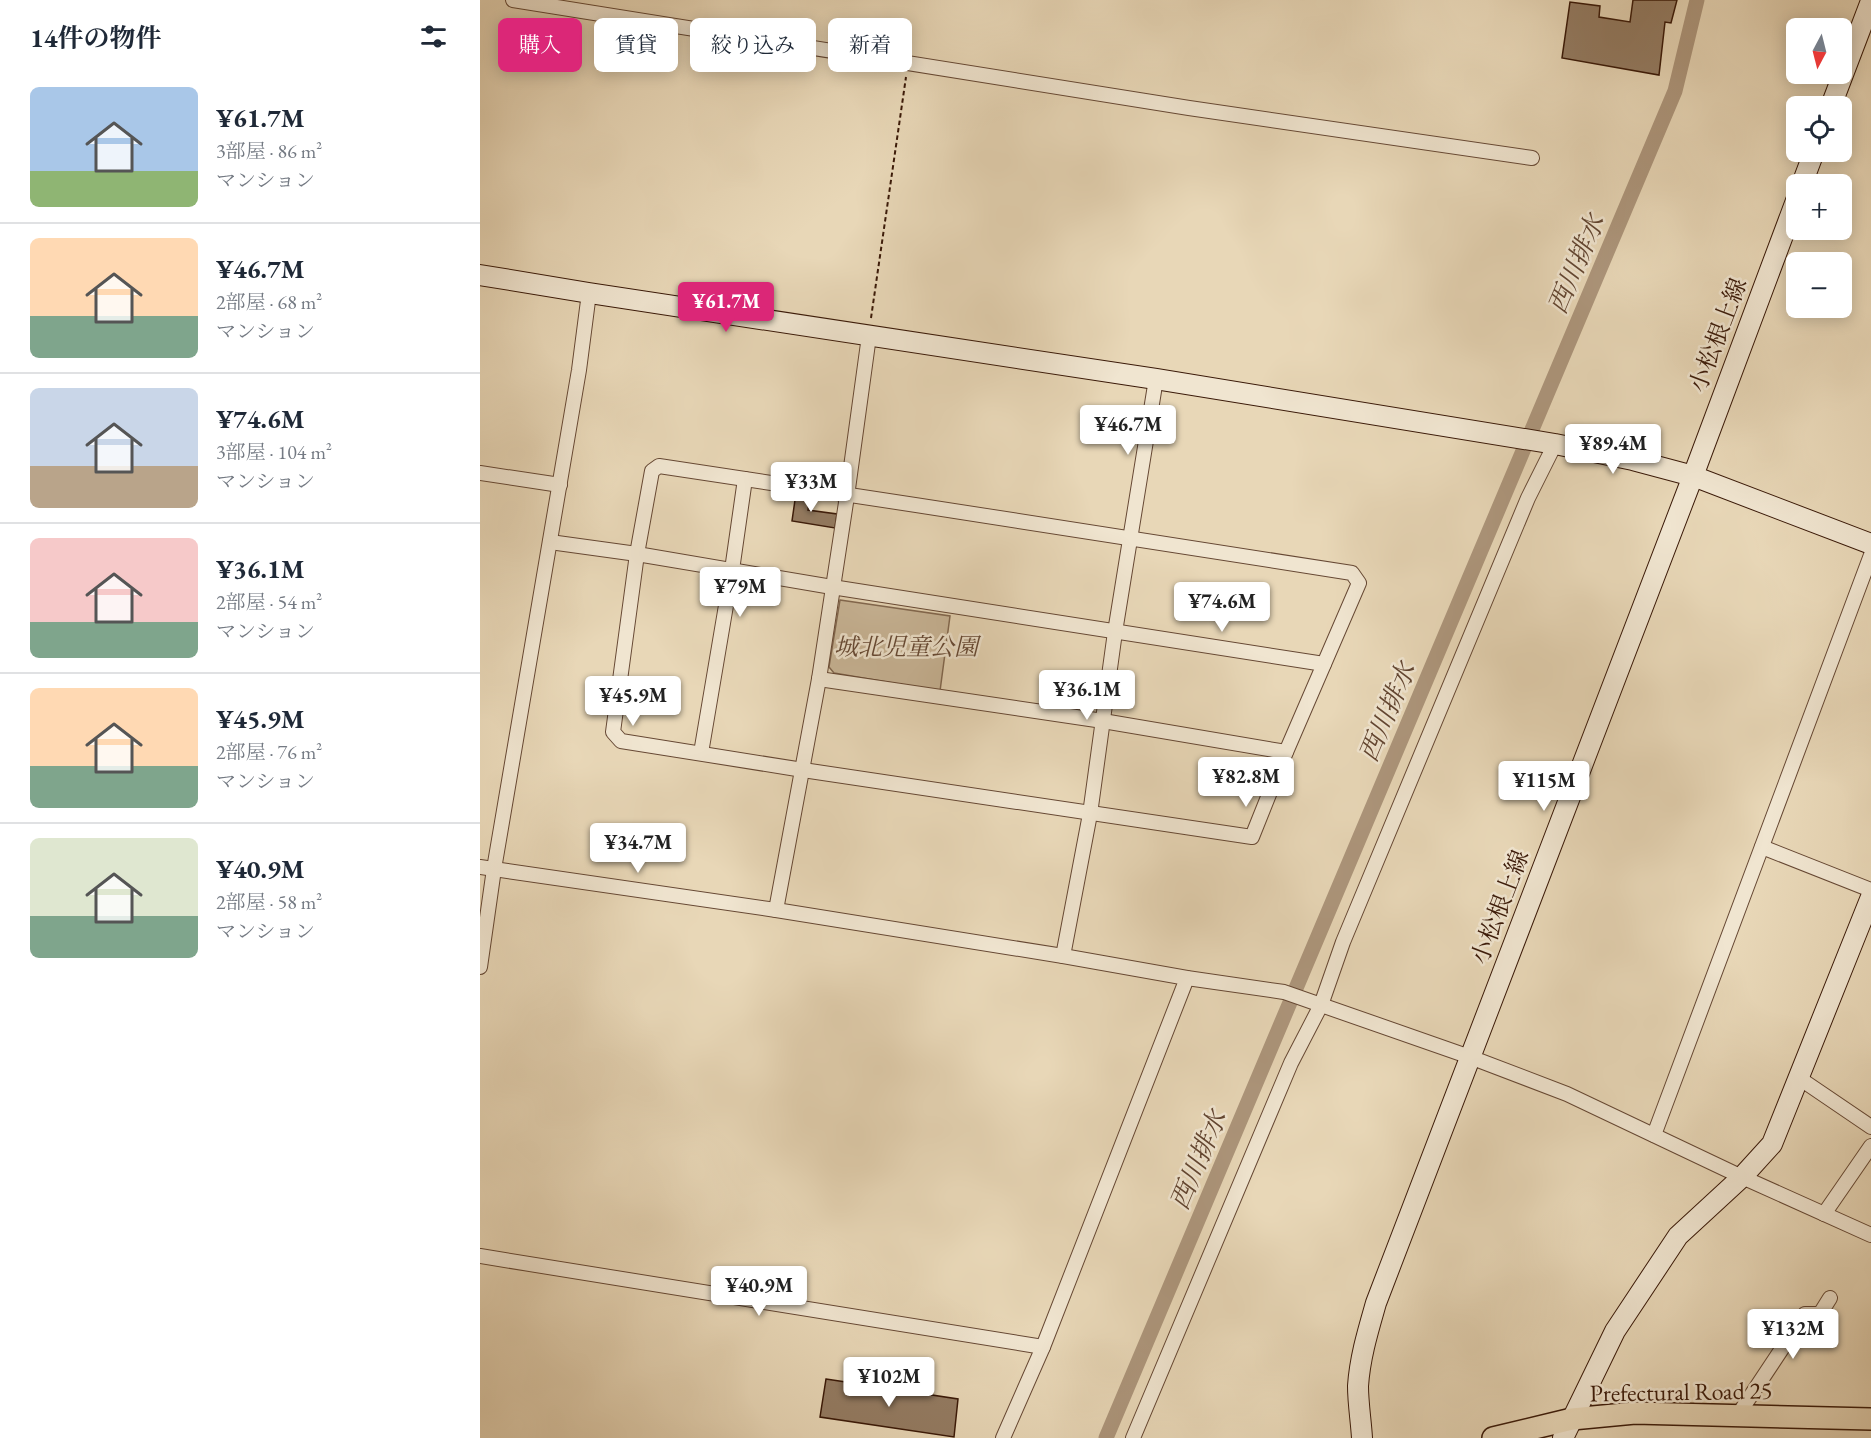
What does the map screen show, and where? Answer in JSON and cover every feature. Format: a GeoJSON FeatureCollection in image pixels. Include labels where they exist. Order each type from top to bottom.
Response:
{"type":"FeatureCollection","features":[{"type":"Feature","properties":{"kind":"main road","name":"Prefectural Road 25"},"geometry":{"type":"LineString","coordinates":[[1493,1438],[1572,1419],[1635,1413],[1871,1419]]}},
{"type":"Feature","properties":{"kind":"street"},"geometry":{"type":"LineString","coordinates":[[513,0],[828,50]]}},
{"type":"Feature","properties":{"kind":"street"},"geometry":{"type":"LineString","coordinates":[[1835,96],[1871,1]]}},
{"type":"Feature","properties":{"kind":"street"},"geometry":{"type":"LineString","coordinates":[[912,64],[1532,158]]}},
{"type":"Feature","properties":{"kind":"street","name":"小松根上線"},"geometry":{"type":"LineString","coordinates":[[1362,1438],[1358,1389],[1366,1337],[1376,1303],[1693,477],[1786,228]]}},
{"type":"Feature","properties":{"kind":"street"},"geometry":{"type":"LineString","coordinates":[[480,275],[1548,442],[1633,460],[1693,477],[1871,544]]}},
{"type":"Feature","properties":{"kind":"street"},"geometry":{"type":"LineString","coordinates":[[480,967],[494,869],[579,370],[589,293]]}},
{"type":"Feature","properties":{"kind":"street"},"geometry":{"type":"LineString","coordinates":[[776,910],[819,679],[847,496],[868,336]]}},
{"type":"Feature","properties":{"kind":"street"},"geometry":{"type":"LineString","coordinates":[[1063,956],[1090,814],[1115,632],[1156,379]]}},
{"type":"Feature","properties":{"kind":"street"},"geometry":{"type":"LineString","coordinates":[[1133,1438],[1528,498],[1548,442]]}},
{"type":"Feature","properties":{"kind":"street"},"geometry":{"type":"LineString","coordinates":[[660,466],[746,479],[1352,573],[1359,583],[1252,837],[803,771],[621,741],[613,732],[637,554],[652,471],[660,466]]}},
{"type":"Feature","properties":{"kind":"street"},"geometry":{"type":"LineString","coordinates":[[480,473],[560,485]]}},
{"type":"Feature","properties":{"kind":"street"},"geometry":{"type":"LineString","coordinates":[[701,753],[746,479]]}},
{"type":"Feature","properties":{"kind":"street"},"geometry":{"type":"LineString","coordinates":[[550,542],[1324,664]]}},
{"type":"Feature","properties":{"kind":"street"},"geometry":{"type":"LineString","coordinates":[[1654,1135],[1871,555]]}},
{"type":"Feature","properties":{"kind":"street"},"geometry":{"type":"LineString","coordinates":[[819,679],[1103,721],[1286,752]]}},
{"type":"Feature","properties":{"kind":"street"},"geometry":{"type":"LineString","coordinates":[[1762,847],[1871,890]]}},
{"type":"Feature","properties":{"kind":"street"},"geometry":{"type":"LineString","coordinates":[[480,867],[776,910],[1284,993],[1470,1057],[1567,1094],[1871,1235]]}},
{"type":"Feature","properties":{"kind":"street"},"geometry":{"type":"LineString","coordinates":[[1563,1438],[1615,1331],[1678,1236],[1742,1177],[1772,1144],[1865,930],[1871,897]]}},
{"type":"Feature","properties":{"kind":"street"},"geometry":{"type":"LineString","coordinates":[[1004,1438],[1043,1347],[1187,978]]}},
{"type":"Feature","properties":{"kind":"street"},"geometry":{"type":"LineString","coordinates":[[1799,1078],[1871,1127]]}},
{"type":"Feature","properties":{"kind":"street"},"geometry":{"type":"LineString","coordinates":[[1824,1214],[1871,1146]]}},
{"type":"Feature","properties":{"kind":"street"},"geometry":{"type":"LineString","coordinates":[[480,1256],[1043,1347]]}},
{"type":"Feature","properties":{"kind":"street"},"geometry":{"type":"LineString","coordinates":[[1738,1415],[1805,1314],[1820,1314],[1830,1299]]}},
{"type":"Feature","properties":{"kind":"path"},"geometry":{"type":"LineString","coordinates":[[868,336],[907,72]]}},
{"type":"Feature","properties":{"kind":"green space","name":"城北児童公園"},"geometry":{"type":"Polygon","coordinates":[[[840,600],[950,616],[940,691],[834,673],[829,667],[840,600]]]}},
{"type":"Feature","properties":{"kind":"building"},"geometry":{"type":"Polygon","coordinates":[[[1633,0],[1677,0],[1671,23],[1665,22],[1659,75],[1562,58],[1570,2],[1600,6],[1599,17],[1630,22],[1633,0]]]}},
{"type":"Feature","properties":{"kind":"building"},"geometry":{"type":"Polygon","coordinates":[[[796,493],[810,495],[808,510],[837,514],[835,528],[792,521],[796,493]]]}},
{"type":"Feature","properties":{"kind":"building"},"geometry":{"type":"Polygon","coordinates":[[[826,1379],[958,1399],[954,1437],[820,1417],[826,1379]]]}},
{"type":"Feature","properties":{"kind":"waterway","name":"西川排水"},"geometry":{"type":"LineString","coordinates":[[1106,1438],[1675,91],[1697,0]]}}]}
